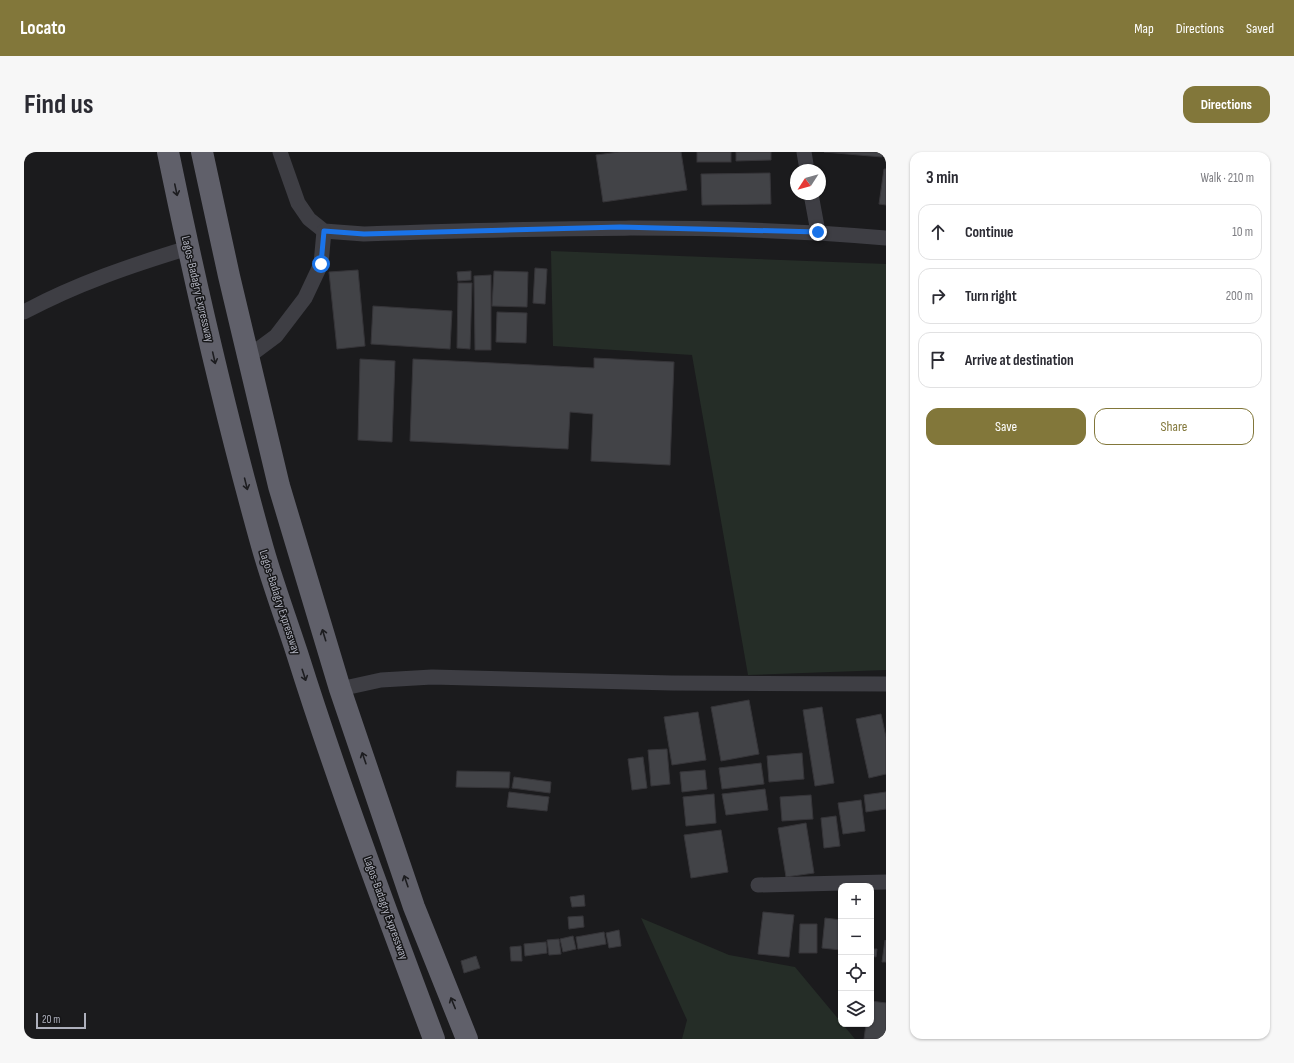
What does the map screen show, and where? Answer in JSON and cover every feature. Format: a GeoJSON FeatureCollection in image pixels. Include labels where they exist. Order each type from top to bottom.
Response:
{"type":"FeatureCollection","features":[{"type":"Feature","properties":{"kind":"highway","name":"Lagos-Badagry Expressway"},"geometry":{"type":"LineString","coordinates":[[168,152],[188,248],[217,370],[262,544],[317,716],[386,911],[434,1039]]}},
{"type":"Feature","properties":{"kind":"highway"},"geometry":{"type":"LineString","coordinates":[[207,153],[229,276],[279,486],[340,689],[414,907],[467,1039]]}},
{"type":"Feature","properties":{"kind":"street"},"geometry":{"type":"LineString","coordinates":[[280,152],[298,203],[310,219],[324,231],[364,234],[620,227],[818,232],[886,238]]}},
{"type":"Feature","properties":{"kind":"street"},"geometry":{"type":"LineString","coordinates":[[804,152],[806,164]]}},
{"type":"Feature","properties":{"kind":"street"},"geometry":{"type":"LineString","coordinates":[[812,200],[818,232]]}},
{"type":"Feature","properties":{"kind":"street"},"geometry":{"type":"LineString","coordinates":[[249,356],[276,336],[305,298],[321,264],[324,231]]}},
{"type":"Feature","properties":{"kind":"street"},"geometry":{"type":"LineString","coordinates":[[24,312],[52,297],[132,265],[188,248]]}},
{"type":"Feature","properties":{"kind":"street"},"geometry":{"type":"LineString","coordinates":[[340,689],[381,680],[432,677],[672,683],[886,684]]}},
{"type":"Feature","properties":{"kind":"street"},"geometry":{"type":"LineString","coordinates":[[758,885],[886,882]]}},
{"type":"Feature","properties":{"kind":"shaded area"},"geometry":{"type":"Polygon","coordinates":[[[551,251],[886,264],[886,670],[748,675],[692,355],[553,346],[551,251]]]}},
{"type":"Feature","properties":{"kind":"shaded area"},"geometry":{"type":"Polygon","coordinates":[[[641,918],[729,955],[795,967],[838,1019],[838,1027],[845,1027],[855,1039],[682,1039],[687,1020],[641,918]]]}},
{"type":"Feature","properties":{"kind":"building"},"geometry":{"type":"Polygon","coordinates":[[[619,152],[681,152],[687,190],[603,202],[596,155],[619,152]]]}},
{"type":"Feature","properties":{"kind":"building"},"geometry":{"type":"Polygon","coordinates":[[[697,152],[731,152],[731,162],[697,162],[697,152]]]}},
{"type":"Feature","properties":{"kind":"building"},"geometry":{"type":"Polygon","coordinates":[[[736,152],[771,152],[771,160],[736,161],[736,152]]]}},
{"type":"Feature","properties":{"kind":"building"},"geometry":{"type":"Polygon","coordinates":[[[824,152],[883,152],[882,157],[824,152]]]}},
{"type":"Feature","properties":{"kind":"building"},"geometry":{"type":"Polygon","coordinates":[[[884,169],[886,169],[886,205],[879,204],[884,169]]]}},
{"type":"Feature","properties":{"kind":"building"},"geometry":{"type":"Polygon","coordinates":[[[770,173],[771,204],[702,205],[701,174],[770,173]]]}},
{"type":"Feature","properties":{"kind":"building"},"geometry":{"type":"Polygon","coordinates":[[[535,268],[547,269],[545,304],[533,303],[535,268]]]}},
{"type":"Feature","properties":{"kind":"building"},"geometry":{"type":"Polygon","coordinates":[[[358,270],[365,346],[337,349],[329,272],[358,270]]]}},
{"type":"Feature","properties":{"kind":"building"},"geometry":{"type":"Polygon","coordinates":[[[471,271],[471,280],[458,281],[457,272],[471,271]]]}},
{"type":"Feature","properties":{"kind":"building"},"geometry":{"type":"Polygon","coordinates":[[[494,271],[528,272],[527,307],[492,306],[494,271]]]}},
{"type":"Feature","properties":{"kind":"building"},"geometry":{"type":"Polygon","coordinates":[[[491,275],[491,350],[475,350],[474,276],[491,275]]]}},
{"type":"Feature","properties":{"kind":"building"},"geometry":{"type":"Polygon","coordinates":[[[458,283],[472,283],[470,349],[457,348],[458,283]]]}},
{"type":"Feature","properties":{"kind":"building"},"geometry":{"type":"Polygon","coordinates":[[[373,306],[452,311],[450,349],[371,344],[373,306]]]}},
{"type":"Feature","properties":{"kind":"building"},"geometry":{"type":"Polygon","coordinates":[[[497,312],[527,313],[526,343],[496,342],[497,312]]]}},
{"type":"Feature","properties":{"kind":"building"},"geometry":{"type":"Polygon","coordinates":[[[594,358],[674,362],[670,465],[591,461],[593,414],[570,412],[568,449],[410,441],[413,359],[594,368],[594,358]]]}},
{"type":"Feature","properties":{"kind":"building"},"geometry":{"type":"Polygon","coordinates":[[[360,359],[395,361],[392,442],[358,440],[360,359]]]}},
{"type":"Feature","properties":{"kind":"building"},"geometry":{"type":"Polygon","coordinates":[[[749,700],[759,754],[721,761],[711,707],[749,700]]]}},
{"type":"Feature","properties":{"kind":"building"},"geometry":{"type":"Polygon","coordinates":[[[822,707],[834,783],[815,786],[803,710],[822,707]]]}},
{"type":"Feature","properties":{"kind":"building"},"geometry":{"type":"Polygon","coordinates":[[[698,712],[706,760],[672,765],[664,717],[698,712]]]}},
{"type":"Feature","properties":{"kind":"building"},"geometry":{"type":"Polygon","coordinates":[[[881,714],[886,737],[886,774],[869,778],[856,719],[881,714]]]}},
{"type":"Feature","properties":{"kind":"building"},"geometry":{"type":"Polygon","coordinates":[[[667,749],[670,784],[651,786],[648,750],[667,749]]]}},
{"type":"Feature","properties":{"kind":"building"},"geometry":{"type":"Polygon","coordinates":[[[802,753],[804,779],[769,782],[767,756],[802,753]]]}},
{"type":"Feature","properties":{"kind":"building"},"geometry":{"type":"Polygon","coordinates":[[[643,757],[647,788],[632,790],[628,759],[643,757]]]}},
{"type":"Feature","properties":{"kind":"building"},"geometry":{"type":"Polygon","coordinates":[[[761,763],[764,784],[722,789],[719,768],[761,763]]]}},
{"type":"Feature","properties":{"kind":"building"},"geometry":{"type":"Polygon","coordinates":[[[705,770],[707,789],[682,792],[680,772],[705,770]]]}},
{"type":"Feature","properties":{"kind":"building"},"geometry":{"type":"Polygon","coordinates":[[[457,771],[510,772],[509,788],[456,787],[457,771]]]}},
{"type":"Feature","properties":{"kind":"building"},"geometry":{"type":"Polygon","coordinates":[[[514,777],[551,782],[550,793],[512,788],[514,777]]]}},
{"type":"Feature","properties":{"kind":"building"},"geometry":{"type":"Polygon","coordinates":[[[765,789],[768,810],[726,815],[722,794],[765,789]]]}},
{"type":"Feature","properties":{"kind":"building"},"geometry":{"type":"Polygon","coordinates":[[[509,792],[549,797],[547,811],[507,807],[509,792]]]}},
{"type":"Feature","properties":{"kind":"building"},"geometry":{"type":"Polygon","coordinates":[[[886,792],[886,809],[866,812],[864,795],[886,792]]]}},
{"type":"Feature","properties":{"kind":"building"},"geometry":{"type":"Polygon","coordinates":[[[714,794],[716,823],[686,826],[683,797],[714,794]]]}},
{"type":"Feature","properties":{"kind":"building"},"geometry":{"type":"Polygon","coordinates":[[[811,795],[813,819],[782,821],[780,797],[811,795]]]}},
{"type":"Feature","properties":{"kind":"building"},"geometry":{"type":"Polygon","coordinates":[[[861,800],[865,831],[843,834],[838,803],[861,800]]]}},
{"type":"Feature","properties":{"kind":"building"},"geometry":{"type":"Polygon","coordinates":[[[836,816],[840,846],[824,848],[821,818],[836,816]]]}},
{"type":"Feature","properties":{"kind":"building"},"geometry":{"type":"Polygon","coordinates":[[[806,823],[814,873],[786,877],[778,828],[806,823]]]}},
{"type":"Feature","properties":{"kind":"building"},"geometry":{"type":"Polygon","coordinates":[[[721,830],[728,872],[691,878],[684,835],[721,830]]]}},
{"type":"Feature","properties":{"kind":"building"},"geometry":{"type":"Polygon","coordinates":[[[584,895],[585,906],[572,907],[570,897],[584,895]]]}},
{"type":"Feature","properties":{"kind":"building"},"geometry":{"type":"Polygon","coordinates":[[[763,912],[794,915],[789,957],[758,954],[763,912]]]}},
{"type":"Feature","properties":{"kind":"building"},"geometry":{"type":"Polygon","coordinates":[[[583,916],[584,927],[569,929],[568,917],[583,916]]]}},
{"type":"Feature","properties":{"kind":"building"},"geometry":{"type":"Polygon","coordinates":[[[825,918],[838,920],[838,950],[822,948],[825,918]]]}},
{"type":"Feature","properties":{"kind":"building"},"geometry":{"type":"Polygon","coordinates":[[[800,924],[817,924],[817,953],[799,953],[800,924]]]}},
{"type":"Feature","properties":{"kind":"building"},"geometry":{"type":"Polygon","coordinates":[[[619,930],[621,946],[609,948],[606,933],[619,930]]]}},
{"type":"Feature","properties":{"kind":"building"},"geometry":{"type":"Polygon","coordinates":[[[604,932],[606,944],[578,949],[576,937],[604,932]]]}},
{"type":"Feature","properties":{"kind":"building"},"geometry":{"type":"Polygon","coordinates":[[[573,936],[576,949],[563,952],[560,939],[573,936]]]}},
{"type":"Feature","properties":{"kind":"building"},"geometry":{"type":"Polygon","coordinates":[[[559,939],[561,954],[549,955],[547,940],[559,939]]]}},
{"type":"Feature","properties":{"kind":"building"},"geometry":{"type":"Polygon","coordinates":[[[885,940],[886,962],[882,962],[885,940]]]}},
{"type":"Feature","properties":{"kind":"building"},"geometry":{"type":"Polygon","coordinates":[[[546,942],[547,953],[525,956],[524,944],[546,942]]]}},
{"type":"Feature","properties":{"kind":"building"},"geometry":{"type":"Polygon","coordinates":[[[521,946],[522,961],[511,961],[510,947],[521,946]]]}},
{"type":"Feature","properties":{"kind":"building"},"geometry":{"type":"Polygon","coordinates":[[[874,949],[877,949],[876,957],[874,957],[874,949]]]}},
{"type":"Feature","properties":{"kind":"building"},"geometry":{"type":"Polygon","coordinates":[[[476,956],[480,968],[464,973],[461,961],[476,956]]]}},
{"type":"Feature","properties":{"kind":"building"},"geometry":{"type":"Polygon","coordinates":[[[874,1001],[886,1003],[886,1039],[864,1039],[866,1027],[874,1027],[874,1001]]]}},
{"type":"Feature","properties":{"kind":"route"},"geometry":{"type":"LineString","coordinates":[[321,264],[324,231],[364,234],[620,227],[818,232]]}}]}
